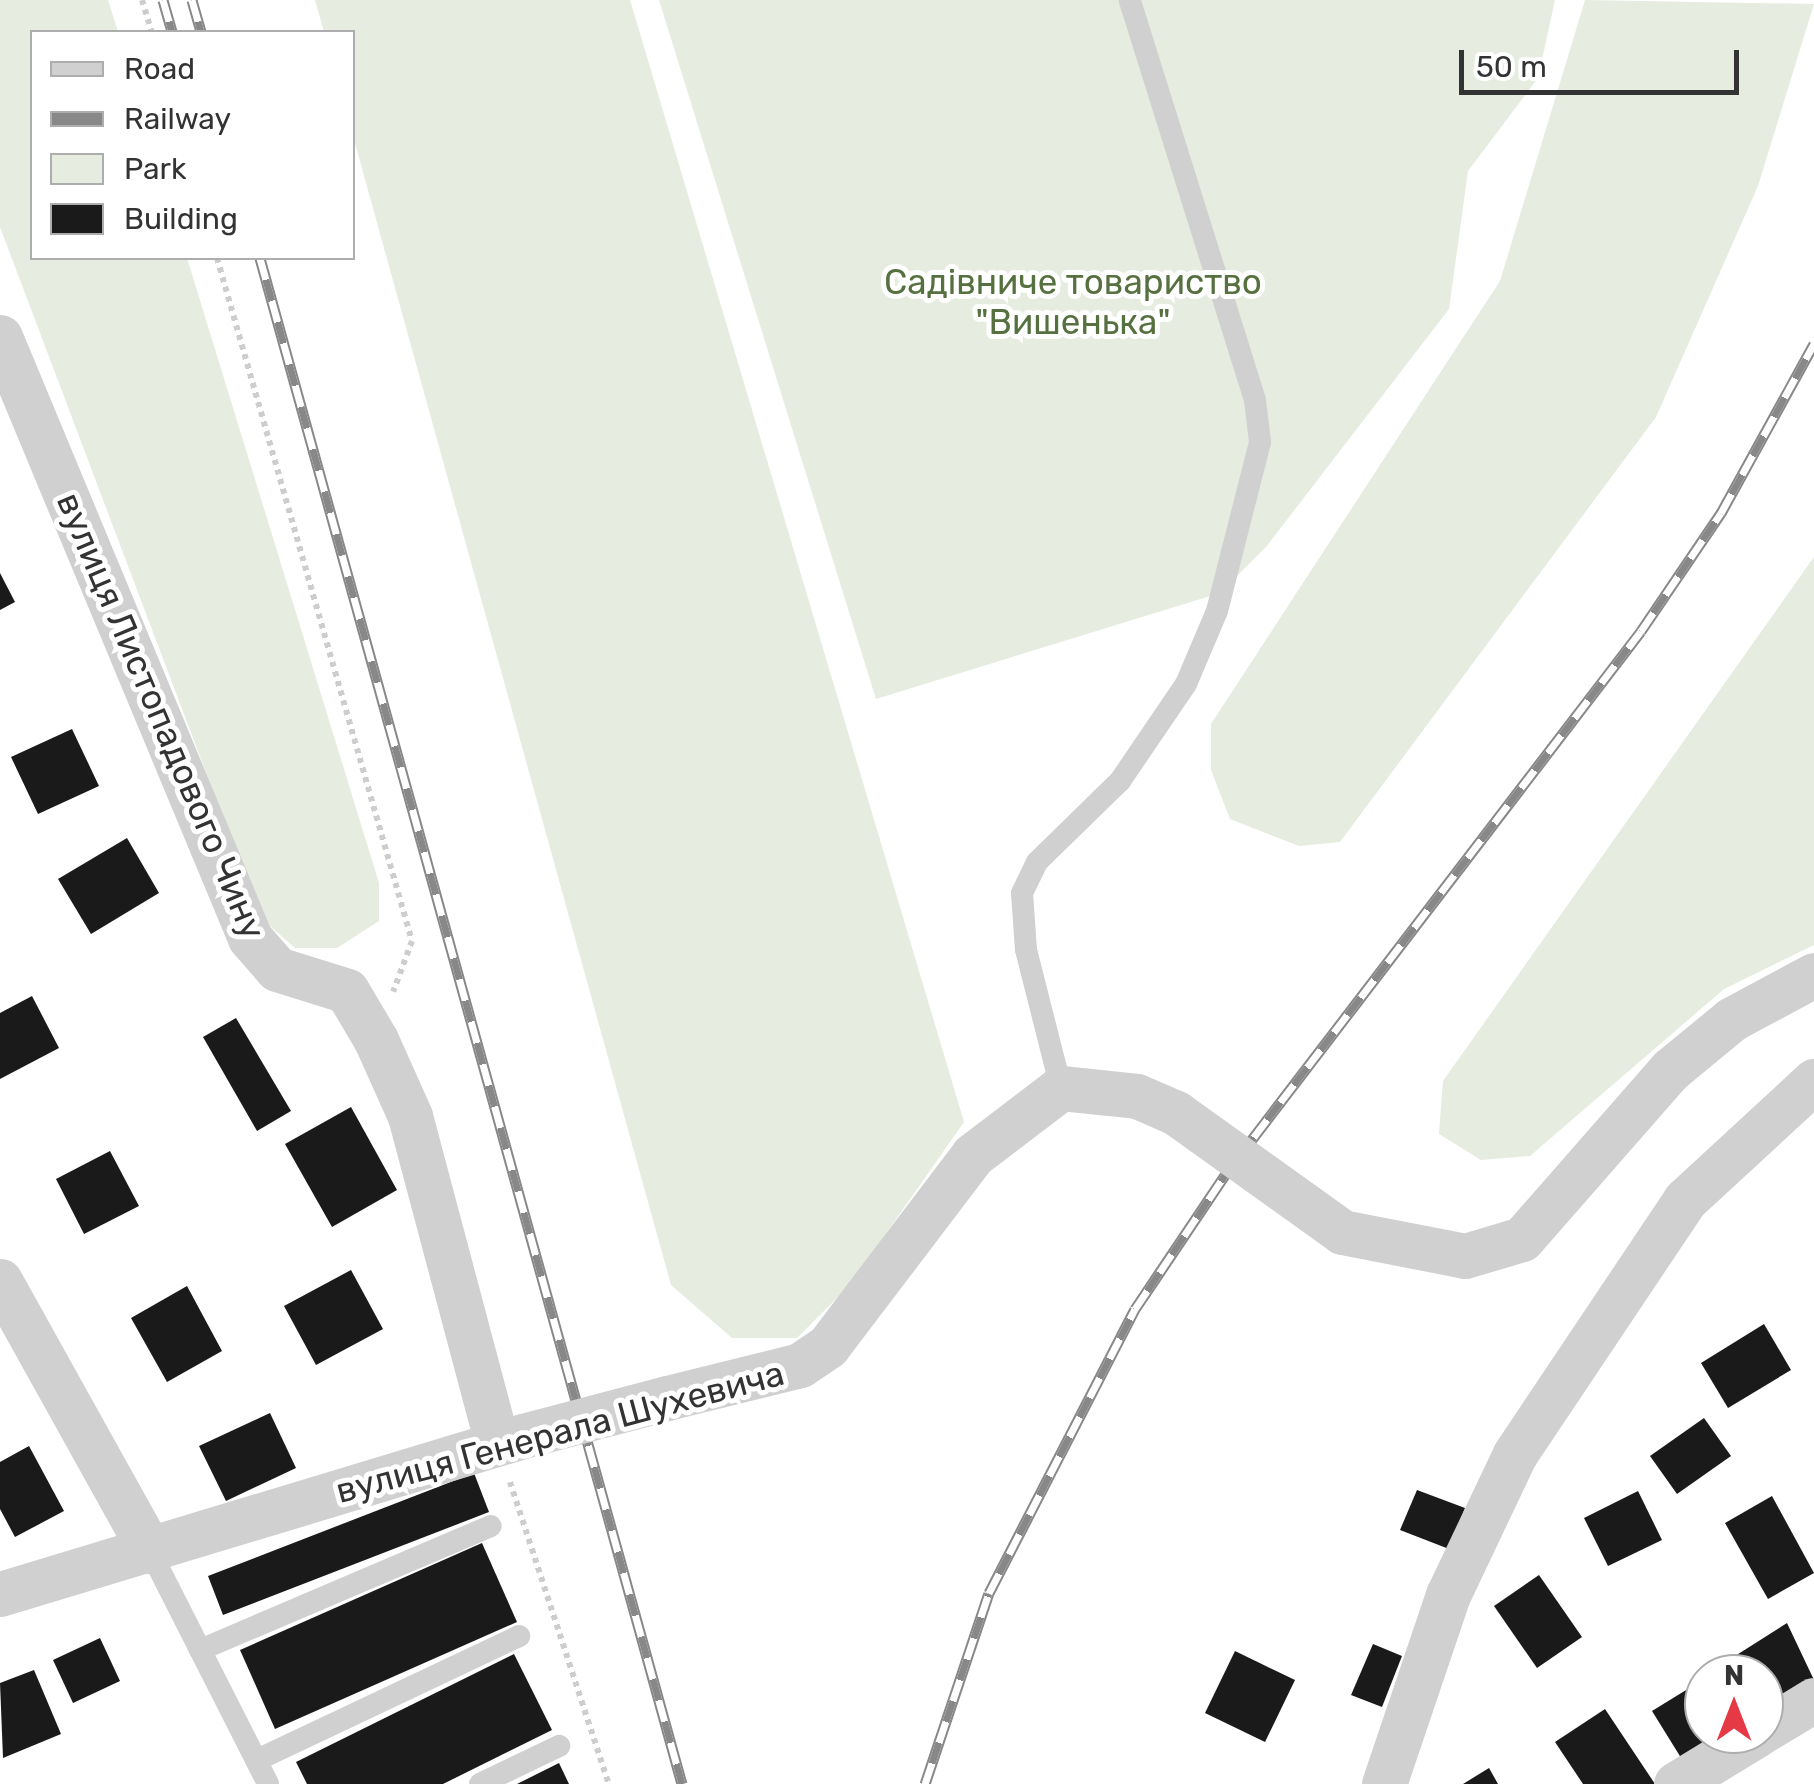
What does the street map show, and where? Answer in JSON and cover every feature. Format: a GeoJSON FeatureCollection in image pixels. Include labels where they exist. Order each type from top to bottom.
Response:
{"type":"FeatureCollection","features":[{"type":"Feature","properties":{"kind":"street","name":"вулиця Листопадового Чину"},"geometry":{"type":"LineString","coordinates":[[0,336],[250,938],[277,970],[347,991],[376,1040],[410,1116],[510,1439]]}},
{"type":"Feature","properties":{"kind":"street"},"geometry":{"type":"LineString","coordinates":[[1060,1088],[1138,1096],[1176,1113],[1342,1232],[1464,1256],[1522,1239],[1670,1070],[1732,1019],[1814,974]]}},
{"type":"Feature","properties":{"kind":"street"},"geometry":{"type":"LineString","coordinates":[[1384,1784],[1448,1595],[1515,1454],[1685,1200],[1814,1081]]}},
{"type":"Feature","properties":{"kind":"street","name":"вулиця Генерала Шухевича"},"geometry":{"type":"LineString","coordinates":[[0,1594],[150,1552],[510,1439],[800,1365],[828,1346],[973,1155],[1060,1088]]}},
{"type":"Feature","properties":{"kind":"street"},"geometry":{"type":"LineString","coordinates":[[0,1281],[150,1552]]}},
{"type":"Feature","properties":{"kind":"street"},"geometry":{"type":"LineString","coordinates":[[1784,1718],[1814,1700]]}},
{"type":"Feature","properties":{"kind":"street"},"geometry":{"type":"LineString","coordinates":[[1676,1784],[1725,1754]]}},
{"type":"Feature","properties":{"kind":"lane"},"geometry":{"type":"LineString","coordinates":[[1060,1088],[1026,950],[1022,893],[1037,862],[1120,781],[1186,684],[1217,611],[1260,442],[1255,400],[1130,0]]}},
{"type":"Feature","properties":{"kind":"lane"},"geometry":{"type":"LineString","coordinates":[[200,1650],[491,1526]]}},
{"type":"Feature","properties":{"kind":"lane"},"geometry":{"type":"LineString","coordinates":[[150,1552],[268,1784]]}},
{"type":"Feature","properties":{"kind":"lane"},"geometry":{"type":"LineString","coordinates":[[257,1760],[520,1636]]}},
{"type":"Feature","properties":{"kind":"lane"},"geometry":{"type":"LineString","coordinates":[[480,1784],[559,1746]]}},
{"type":"Feature","properties":{"kind":"path"},"geometry":{"type":"LineString","coordinates":[[142,0],[151,30]]}},
{"type":"Feature","properties":{"kind":"path"},"geometry":{"type":"LineString","coordinates":[[218,260],[412,941],[376,1040]]}},
{"type":"Feature","properties":{"kind":"path"},"geometry":{"type":"LineString","coordinates":[[510,1439],[608,1784]]}},
{"type":"Feature","properties":{"kind":"green space"},"geometry":{"type":"Polygon","coordinates":[[[0,0],[108,0],[117,30],[30,30],[30,260],[188,260],[379,883],[379,921],[337,948],[295,948],[261,918],[0,227],[0,0]]]}},
{"type":"Feature","properties":{"kind":"green space"},"geometry":{"type":"Polygon","coordinates":[[[315,0],[630,0],[964,1122],[850,1285],[797,1338],[732,1338],[671,1285],[355,143],[355,30],[323,30],[315,0]]]}},
{"type":"Feature","properties":{"kind":"green space","name":"Садівниче товариство \"Вишенька\""},"geometry":{"type":"Polygon","coordinates":[[[659,0],[1555,0],[1538,78],[1468,171],[1449,309],[1266,547],[1220,593],[876,699],[659,0]]]}},
{"type":"Feature","properties":{"kind":"green space"},"geometry":{"type":"Polygon","coordinates":[[[1585,0],[1814,4],[1758,186],[1656,417],[1340,842],[1299,846],[1230,819],[1211,770],[1211,724],[1500,281],[1585,0]]]}},
{"type":"Feature","properties":{"kind":"green space"},"geometry":{"type":"Polygon","coordinates":[[[1814,557],[1814,945],[1724,989],[1530,1156],[1481,1160],[1439,1134],[1443,1081],[1814,557]]]}},
{"type":"Feature","properties":{"kind":"building"},"geometry":{"type":"Polygon","coordinates":[[[0,573],[15,602],[0,610],[0,573]]]}},
{"type":"Feature","properties":{"kind":"building"},"geometry":{"type":"Polygon","coordinates":[[[72,729],[99,786],[38,814],[11,757],[72,729]]]}},
{"type":"Feature","properties":{"kind":"building"},"geometry":{"type":"Polygon","coordinates":[[[127,838],[159,893],[91,934],[58,879],[127,838]]]}},
{"type":"Feature","properties":{"kind":"building"},"geometry":{"type":"Polygon","coordinates":[[[32,996],[59,1048],[0,1079],[0,1013],[32,996]]]}},
{"type":"Feature","properties":{"kind":"building"},"geometry":{"type":"Polygon","coordinates":[[[236,1018],[291,1111],[257,1131],[203,1037],[236,1018]]]}},
{"type":"Feature","properties":{"kind":"building"},"geometry":{"type":"Polygon","coordinates":[[[351,1107],[397,1190],[332,1227],[285,1144],[351,1107]]]}},
{"type":"Feature","properties":{"kind":"building"},"geometry":{"type":"Polygon","coordinates":[[[110,1151],[139,1206],[84,1234],[56,1179],[110,1151]]]}},
{"type":"Feature","properties":{"kind":"building"},"geometry":{"type":"Polygon","coordinates":[[[351,1270],[383,1329],[316,1365],[284,1306],[351,1270]]]}},
{"type":"Feature","properties":{"kind":"building"},"geometry":{"type":"Polygon","coordinates":[[[187,1286],[222,1351],[167,1382],[131,1318],[187,1286]]]}},
{"type":"Feature","properties":{"kind":"building"},"geometry":{"type":"Polygon","coordinates":[[[1764,1324],[1791,1370],[1728,1408],[1701,1363],[1764,1324]]]}},
{"type":"Feature","properties":{"kind":"building"},"geometry":{"type":"Polygon","coordinates":[[[270,1413],[296,1468],[226,1501],[199,1446],[270,1413]]]}},
{"type":"Feature","properties":{"kind":"building"},"geometry":{"type":"Polygon","coordinates":[[[1704,1418],[1731,1456],[1677,1494],[1650,1456],[1704,1418]]]}},
{"type":"Feature","properties":{"kind":"building"},"geometry":{"type":"Polygon","coordinates":[[[29,1446],[64,1511],[15,1537],[0,1509],[0,1462],[29,1446]]]}},
{"type":"Feature","properties":{"kind":"building"},"geometry":{"type":"Polygon","coordinates":[[[474,1473],[489,1512],[223,1615],[208,1576],[474,1473]]]}},
{"type":"Feature","properties":{"kind":"building"},"geometry":{"type":"Polygon","coordinates":[[[1417,1490],[1465,1508],[1449,1549],[1400,1530],[1417,1490]]]}},
{"type":"Feature","properties":{"kind":"building"},"geometry":{"type":"Polygon","coordinates":[[[1638,1491],[1662,1540],[1608,1566],[1584,1518],[1638,1491]]]}},
{"type":"Feature","properties":{"kind":"building"},"geometry":{"type":"Polygon","coordinates":[[[1772,1496],[1814,1573],[1768,1599],[1725,1523],[1772,1496]]]}},
{"type":"Feature","properties":{"kind":"building"},"geometry":{"type":"Polygon","coordinates":[[[482,1543],[517,1622],[275,1729],[240,1650],[482,1543]]]}},
{"type":"Feature","properties":{"kind":"building"},"geometry":{"type":"Polygon","coordinates":[[[1539,1575],[1582,1637],[1537,1668],[1494,1606],[1539,1575]]]}},
{"type":"Feature","properties":{"kind":"building"},"geometry":{"type":"Polygon","coordinates":[[[1787,1623],[1814,1680],[1784,1699],[1784,1654],[1738,1654],[1787,1623]]]}},
{"type":"Feature","properties":{"kind":"building"},"geometry":{"type":"Polygon","coordinates":[[[100,1638],[120,1681],[73,1703],[53,1660],[100,1638]]]}},
{"type":"Feature","properties":{"kind":"building"},"geometry":{"type":"Polygon","coordinates":[[[1373,1644],[1402,1656],[1382,1707],[1351,1695],[1373,1644]]]}},
{"type":"Feature","properties":{"kind":"building"},"geometry":{"type":"Polygon","coordinates":[[[1235,1651],[1295,1680],[1265,1742],[1205,1713],[1235,1651]]]}},
{"type":"Feature","properties":{"kind":"building"},"geometry":{"type":"Polygon","coordinates":[[[514,1654],[552,1730],[443,1784],[307,1784],[296,1762],[514,1654]]]}},
{"type":"Feature","properties":{"kind":"building"},"geometry":{"type":"Polygon","coordinates":[[[34,1670],[61,1734],[3,1758],[0,1683],[34,1670]]]}},
{"type":"Feature","properties":{"kind":"building"},"geometry":{"type":"Polygon","coordinates":[[[1684,1691],[1684,1754],[1694,1754],[1683,1761],[1652,1711],[1684,1691]]]}},
{"type":"Feature","properties":{"kind":"building"},"geometry":{"type":"Polygon","coordinates":[[[1605,1709],[1655,1784],[1583,1784],[1555,1742],[1605,1709]]]}},
{"type":"Feature","properties":{"kind":"building"},"geometry":{"type":"Polygon","coordinates":[[[559,1763],[569,1784],[517,1784],[559,1763]]]}},
{"type":"Feature","properties":{"kind":"building"},"geometry":{"type":"Polygon","coordinates":[[[1489,1768],[1498,1784],[1463,1784],[1489,1768]]]}},
{"type":"Feature","properties":{"kind":"railway"},"geometry":{"type":"LineString","coordinates":[[163,0],[171,30]]}},
{"type":"Feature","properties":{"kind":"railway"},"geometry":{"type":"LineString","coordinates":[[192,0],[200,30]]}},
{"type":"Feature","properties":{"kind":"railway"},"geometry":{"type":"LineString","coordinates":[[261,260],[682,1784]]}},
{"type":"Feature","properties":{"kind":"railway"},"geometry":{"type":"LineString","coordinates":[[925,1784],[989,1593],[1135,1309],[1227,1172],[1641,631],[1721,513],[1814,344]]}}]}
